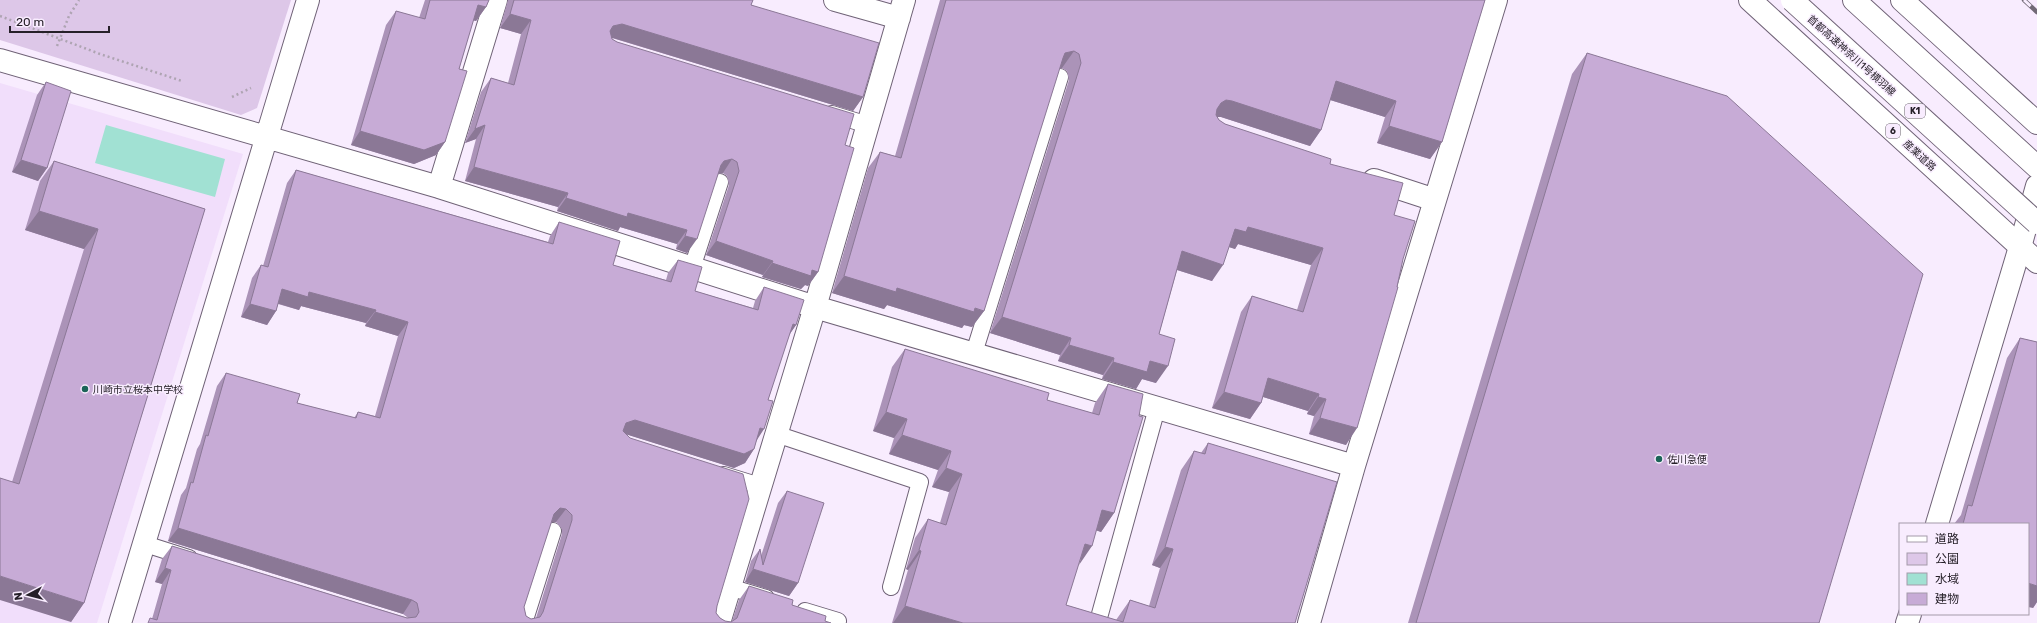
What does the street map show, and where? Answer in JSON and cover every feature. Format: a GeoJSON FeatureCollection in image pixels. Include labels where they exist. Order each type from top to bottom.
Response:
{"type":"FeatureCollection","features":[{"type":"Feature","properties":{"kind":"main road"},"geometry":{"type":"LineString","coordinates":[[120,623],[308,0]]}},
{"type":"Feature","properties":{"kind":"main road"},"geometry":{"type":"LineString","coordinates":[[439,187],[496,0]]}},
{"type":"Feature","properties":{"kind":"main road"},"geometry":{"type":"LineString","coordinates":[[719,623],[815,307],[901,9],[836,0]]}},
{"type":"Feature","properties":{"kind":"main road"},"geometry":{"type":"LineString","coordinates":[[1309,623],[1354,466],[1496,0]]}},
{"type":"Feature","properties":{"kind":"main road","name":"産業道路"},"geometry":{"type":"LineString","coordinates":[[1750,0],[2037,262]]}},
{"type":"Feature","properties":{"kind":"main road","name":"首都高速神奈川1号横羽線"},"geometry":{"type":"LineString","coordinates":[[1792,0],[2037,223]]}},
{"type":"Feature","properties":{"kind":"main road"},"geometry":{"type":"LineString","coordinates":[[1854,0],[2037,167]]}},
{"type":"Feature","properties":{"kind":"main road"},"geometry":{"type":"LineString","coordinates":[[1902,0],[2037,123]]}},
{"type":"Feature","properties":{"kind":"main road"},"geometry":{"type":"LineString","coordinates":[[0,60],[439,187],[815,307],[1354,466]]}},
{"type":"Feature","properties":{"kind":"main road"},"geometry":{"type":"LineString","coordinates":[[1352,173],[1435,200]]}},
{"type":"Feature","properties":{"kind":"main road"},"geometry":{"type":"LineString","coordinates":[[1937,523],[2037,186]]}},
{"type":"Feature","properties":{"kind":"lane"},"geometry":{"type":"LineString","coordinates":[[974,353],[1060,77]]}},
{"type":"Feature","properties":{"kind":"lane"},"geometry":{"type":"LineString","coordinates":[[814,109],[868,125]]}},
{"type":"Feature","properties":{"kind":"lane"},"geometry":{"type":"LineString","coordinates":[[692,268],[720,182]]}},
{"type":"Feature","properties":{"kind":"lane"},"geometry":{"type":"LineString","coordinates":[[1100,614],[1157,408]]}},
{"type":"Feature","properties":{"kind":"lane"},"geometry":{"type":"LineString","coordinates":[[776,434],[920,482],[891,587]]}},
{"type":"Feature","properties":{"kind":"lane"},"geometry":{"type":"LineString","coordinates":[[707,469],[760,486]]}},
{"type":"Feature","properties":{"kind":"lane"},"geometry":{"type":"LineString","coordinates":[[524,623],[553,531]]}},
{"type":"Feature","properties":{"kind":"lane"},"geometry":{"type":"LineString","coordinates":[[145,544],[205,563]]}},
{"type":"Feature","properties":{"kind":"lane"},"geometry":{"type":"LineString","coordinates":[[729,587],[838,621],[837,623]]}},
{"type":"Feature","properties":{"kind":"path"},"geometry":{"type":"LineString","coordinates":[[56,50],[59,38],[80,0]]}},
{"type":"Feature","properties":{"kind":"path"},"geometry":{"type":"LineString","coordinates":[[0,16],[100,54],[188,83]]}},
{"type":"Feature","properties":{"kind":"path"},"geometry":{"type":"LineString","coordinates":[[225,95],[232,97],[257,85]]}},
{"type":"Feature","properties":{"kind":"shaded area","name":"川崎市立桜本中学校"},"geometry":{"type":"Polygon","coordinates":[[[0,83],[243,154],[97,623],[0,623],[0,83]]]}},
{"type":"Feature","properties":{"kind":"green space"},"geometry":{"type":"Polygon","coordinates":[[[0,0],[291,0],[257,108],[241,115],[0,40],[0,0]]]}},
{"type":"Feature","properties":{"kind":"water"},"geometry":{"type":"Polygon","coordinates":[[[106,125],[225,159],[215,197],[95,163],[106,125]]]}},
{"type":"Feature","properties":{"kind":"building"},"geometry":{"type":"Polygon","coordinates":[[[430,0],[489,0],[486,7],[478,5],[459,69],[467,71],[445,142],[424,150],[360,131],[396,11],[425,19],[430,0]]]}},
{"type":"Feature","properties":{"kind":"building"},"geometry":{"type":"Polygon","coordinates":[[[514,0],[753,0],[751,5],[879,43],[863,97],[622,24],[613,26],[610,31],[612,39],[617,42],[854,114],[845,145],[854,148],[818,272],[812,270],[811,276],[772,263],[773,261],[716,241],[739,171],[737,162],[732,159],[724,161],[721,165],[697,239],[685,236],[687,230],[628,213],[627,217],[566,198],[568,193],[474,167],[485,125],[475,129],[491,78],[514,85],[531,20],[510,14],[514,0]]]}},
{"type":"Feature","properties":{"kind":"building"},"geometry":{"type":"Polygon","coordinates":[[[946,0],[1485,0],[1442,142],[1389,126],[1396,101],[1336,81],[1321,130],[1232,101],[1226,100],[1221,103],[1217,109],[1216,115],[1219,120],[1225,124],[1331,159],[1330,164],[1403,183],[1394,215],[1415,221],[1403,259],[1398,287],[1357,428],[1320,418],[1326,399],[1318,397],[1319,394],[1268,378],[1261,403],[1224,392],[1252,296],[1303,312],[1323,248],[1248,227],[1246,232],[1235,229],[1223,265],[1182,251],[1159,334],[1175,339],[1168,366],[1150,361],[1147,372],[1113,362],[1114,358],[1069,345],[1071,338],[1002,317],[1081,63],[1079,54],[1074,51],[1065,53],[1063,58],[984,311],[975,308],[974,312],[897,288],[896,292],[844,276],[880,152],[901,158],[946,0]]]}},
{"type":"Feature","properties":{"kind":"building","name":"佐川急便"},"geometry":{"type":"Polygon","coordinates":[[[1587,53],[1727,96],[1923,274],[1819,623],[1416,623],[1587,53]]]}},
{"type":"Feature","properties":{"kind":"building"},"geometry":{"type":"Polygon","coordinates":[[[46,82],[71,91],[47,168],[21,160],[46,82]]]}},
{"type":"Feature","properties":{"kind":"building"},"geometry":{"type":"Polygon","coordinates":[[[54,161],[205,209],[84,603],[0,576],[0,478],[19,484],[98,229],[39,211],[54,161]]]}},
{"type":"Feature","properties":{"kind":"building"},"geometry":{"type":"Polygon","coordinates":[[[296,170],[553,244],[559,222],[620,241],[613,265],[671,282],[678,260],[702,267],[695,291],[758,310],[764,287],[804,300],[796,325],[793,324],[768,400],[773,401],[764,429],[760,428],[754,449],[744,454],[635,420],[626,423],[623,431],[630,438],[743,474],[749,499],[717,606],[716,613],[720,618],[731,622],[737,618],[749,586],[793,600],[792,605],[826,616],[825,621],[831,623],[148,623],[150,618],[157,620],[171,570],[165,568],[172,546],[407,618],[416,617],[419,612],[417,603],[412,600],[178,528],[191,482],[193,483],[206,435],[208,436],[226,373],[300,394],[297,403],[356,418],[358,412],[380,418],[408,322],[375,312],[376,310],[309,292],[308,297],[282,289],[276,311],[250,304],[261,265],[268,267],[296,170]],[[560,508],[554,514],[524,607],[526,616],[531,619],[540,617],[543,612],[572,520],[572,515],[566,509],[560,508]]]}},
{"type":"Feature","properties":{"kind":"building"},"geometry":{"type":"Polygon","coordinates":[[[2020,338],[2037,342],[2037,586],[2029,583],[2029,523],[1963,523],[1968,505],[1972,506],[2020,338]]]}},
{"type":"Feature","properties":{"kind":"building"},"geometry":{"type":"Polygon","coordinates":[[[905,349],[1049,393],[1047,400],[1099,415],[1108,384],[1143,394],[1139,416],[1143,417],[1114,513],[1102,510],[1092,546],[1085,544],[1066,605],[1123,622],[1130,600],[1155,608],[1173,549],[1165,547],[1194,451],[1205,454],[1208,443],[1337,482],[1295,623],[963,623],[905,606],[921,551],[919,550],[928,519],[946,525],[962,474],[946,468],[951,451],[902,435],[907,419],[886,412],[905,349]]]}},
{"type":"Feature","properties":{"kind":"building"},"geometry":{"type":"Polygon","coordinates":[[[787,491],[824,503],[798,583],[753,569],[760,549],[763,565],[787,491]]]}},
{"type":"Feature","properties":{"kind":"railway"},"geometry":{"type":"LineString","coordinates":[[2024,0],[2037,12]]}},
{"type":"Feature","properties":{"kind":"place","name":"川崎市立桜本中学校"},"geometry":{"type":"Point","coordinates":[85,389]}},
{"type":"Feature","properties":{"kind":"place","name":"佐川急便"},"geometry":{"type":"Point","coordinates":[1659,459]}}]}
